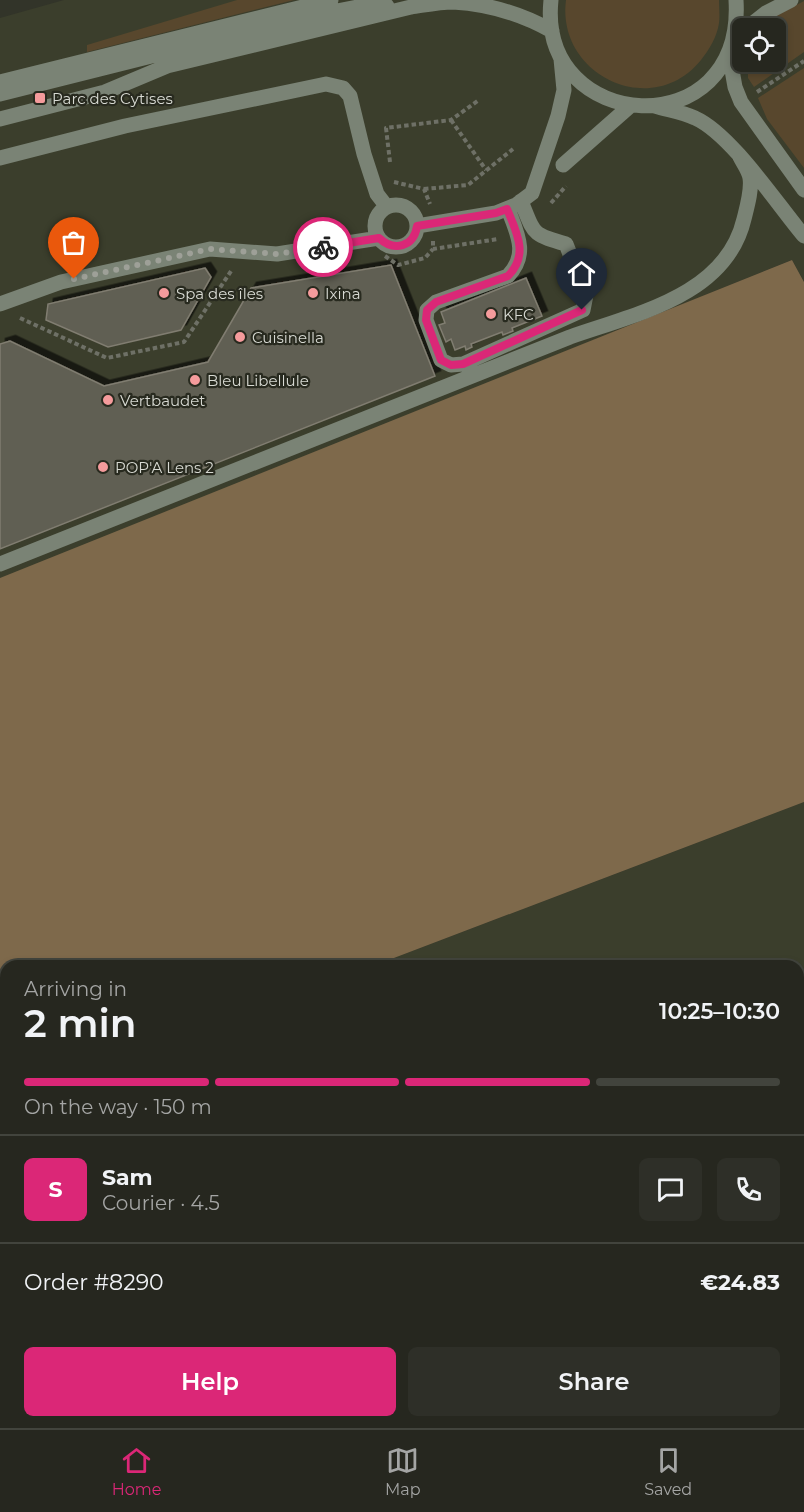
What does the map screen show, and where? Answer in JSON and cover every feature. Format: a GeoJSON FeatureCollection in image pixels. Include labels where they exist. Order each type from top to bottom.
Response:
{"type":"FeatureCollection","features":[{"type":"Feature","properties":{"kind":"street"},"geometry":{"type":"LineString","coordinates":[[0,82],[331,0]]}},
{"type":"Feature","properties":{"kind":"street"},"geometry":{"type":"LineString","coordinates":[[520,201],[534,232],[566,244],[586,295],[582,310],[463,364],[451,365],[441,360],[426,320],[427,310],[436,302],[508,276],[516,268],[520,242],[520,201],[558,116],[564,90],[560,56],[552,31],[551,0]]}},
{"type":"Feature","properties":{"kind":"street"},"geometry":{"type":"LineString","coordinates":[[736,0],[737,18]]}},
{"type":"Feature","properties":{"kind":"street"},"geometry":{"type":"LineString","coordinates":[[742,18],[746,0]]}},
{"type":"Feature","properties":{"kind":"street"},"geometry":{"type":"LineString","coordinates":[[760,18],[791,0]]}},
{"type":"Feature","properties":{"kind":"street"},"geometry":{"type":"LineString","coordinates":[[0,119],[105,93],[167,66],[411,7],[452,2],[497,8],[534,20],[552,31]]}},
{"type":"Feature","properties":{"kind":"street"},"geometry":{"type":"LineString","coordinates":[[0,94],[312,16],[363,6],[411,7]]}},
{"type":"Feature","properties":{"kind":"street"},"geometry":{"type":"LineString","coordinates":[[560,56],[573,74],[589,89],[609,100],[630,106],[655,106],[680,100],[705,85],[717,72],[732,46]]}},
{"type":"Feature","properties":{"kind":"street"},"geometry":{"type":"LineString","coordinates":[[736,72],[735,87],[741,102],[804,190]]}},
{"type":"Feature","properties":{"kind":"street"},"geometry":{"type":"LineString","coordinates":[[0,158],[125,126],[326,84],[343,88],[350,96],[364,154],[377,194],[387,207]]}},
{"type":"Feature","properties":{"kind":"street"},"geometry":{"type":"LineString","coordinates":[[563,165],[630,106]]}},
{"type":"Feature","properties":{"kind":"street"},"geometry":{"type":"LineString","coordinates":[[655,106],[695,118],[716,131],[804,236]]}},
{"type":"Feature","properties":{"kind":"street"},"geometry":{"type":"LineString","coordinates":[[0,564],[570,337],[666,303],[701,283],[721,264],[740,234],[748,204],[750,178],[740,157]]}},
{"type":"Feature","properties":{"kind":"street"},"geometry":{"type":"LineString","coordinates":[[417,226],[496,213],[520,201]]}},
{"type":"Feature","properties":{"kind":"street"},"geometry":{"type":"LineString","coordinates":[[394,205],[408,208],[416,219],[417,226],[413,238],[403,246],[389,246],[379,238],[375,224],[377,217],[387,207],[394,205]]}},
{"type":"Feature","properties":{"kind":"street"},"geometry":{"type":"LineString","coordinates":[[0,304],[61,282],[210,249],[277,254],[379,238]]}},
{"type":"Feature","properties":{"kind":"path"},"geometry":{"type":"LineString","coordinates":[[391,173],[386,128],[451,120],[479,100]]}},
{"type":"Feature","properties":{"kind":"path"},"geometry":{"type":"LineString","coordinates":[[451,120],[486,170]]}},
{"type":"Feature","properties":{"kind":"path"},"geometry":{"type":"LineString","coordinates":[[424,189],[468,185],[513,149]]}},
{"type":"Feature","properties":{"kind":"path"},"geometry":{"type":"LineString","coordinates":[[377,254],[386,256],[398,265],[425,258],[433,249]]}},
{"type":"Feature","properties":{"kind":"path"},"geometry":{"type":"LineString","coordinates":[[12,320],[19,317],[107,358],[184,342],[232,268]]}},
{"type":"Feature","properties":{"kind":"shaded area"},"geometry":{"type":"Polygon","coordinates":[[[64,0],[804,0],[804,282],[792,260],[0,580],[0,18],[64,0]]]}},
{"type":"Feature","properties":{"kind":"shaded area"},"geometry":{"type":"Polygon","coordinates":[[[237,0],[294,0],[87,52],[87,45],[237,0]]]}},
{"type":"Feature","properties":{"kind":"shaded area"},"geometry":{"type":"Polygon","coordinates":[[[566,0],[719,0],[719,23],[715,38],[707,52],[681,78],[658,87],[634,88],[611,81],[591,68],[576,50],[567,27],[566,0]]]}},
{"type":"Feature","properties":{"kind":"shaded area"},"geometry":{"type":"Polygon","coordinates":[[[804,1],[804,52],[786,65],[786,18],[772,18],[804,1]]]}},
{"type":"Feature","properties":{"kind":"shaded area"},"geometry":{"type":"Polygon","coordinates":[[[804,68],[804,168],[767,119],[758,98],[804,68]]]}},
{"type":"Feature","properties":{"kind":"shaded area"},"geometry":{"type":"Polygon","coordinates":[[[748,72],[775,72],[754,87],[748,78],[748,72]]]}},
{"type":"Feature","properties":{"kind":"shaded area"},"geometry":{"type":"Polygon","coordinates":[[[792,260],[804,282],[804,802],[389,960],[0,960],[0,578],[792,260]]]}},
{"type":"Feature","properties":{"kind":"shaded area"},"geometry":{"type":"Polygon","coordinates":[[[804,802],[804,960],[389,960],[804,802]]]}},
{"type":"Feature","properties":{"kind":"building","name":"POP'A Lens 2"},"geometry":{"type":"Polygon","coordinates":[[[391,265],[435,376],[0,549],[0,344],[10,341],[104,386],[208,362],[251,288],[391,265]]]}},
{"type":"Feature","properties":{"kind":"building"},"geometry":{"type":"Polygon","coordinates":[[[205,268],[211,277],[181,330],[108,347],[46,320],[48,304],[205,268]]]}},
{"type":"Feature","properties":{"kind":"building","name":"KFC"},"geometry":{"type":"Polygon","coordinates":[[[526,278],[542,316],[512,328],[513,331],[503,335],[502,332],[471,344],[472,347],[466,350],[465,346],[455,350],[451,339],[446,342],[439,325],[445,323],[441,312],[526,278]]]}},
{"type":"Feature","properties":{"kind":"way so far"},"geometry":{"type":"LineString","coordinates":[[74,279],[210,249],[277,254],[323,247]]}},
{"type":"Feature","properties":{"kind":"place","name":"Parc des Cytises"},"geometry":{"type":"Point","coordinates":[40,98]}},
{"type":"Feature","properties":{"kind":"place","name":"Spa des îles"},"geometry":{"type":"Point","coordinates":[164,293]}},
{"type":"Feature","properties":{"kind":"place","name":"Ixina"},"geometry":{"type":"Point","coordinates":[313,293]}},
{"type":"Feature","properties":{"kind":"place","name":"KFC"},"geometry":{"type":"Point","coordinates":[491,314]}},
{"type":"Feature","properties":{"kind":"place","name":"Cuisinella"},"geometry":{"type":"Point","coordinates":[240,337]}},
{"type":"Feature","properties":{"kind":"place","name":"Bleu Libellule"},"geometry":{"type":"Point","coordinates":[195,380]}},
{"type":"Feature","properties":{"kind":"place","name":"Vertbaudet"},"geometry":{"type":"Point","coordinates":[108,400]}},
{"type":"Feature","properties":{"kind":"place","name":"POP'A Lens 2"},"geometry":{"type":"Point","coordinates":[103,467]}},
{"type":"Feature","properties":{"kind":"route"},"geometry":{"type":"LineString","coordinates":[[323,247],[379,238],[389,246],[403,246],[413,238],[417,226],[496,213],[507,209],[520,242],[516,268],[508,276],[436,302],[427,310],[426,320],[441,360],[451,365],[463,364],[582,310]]}}]}
